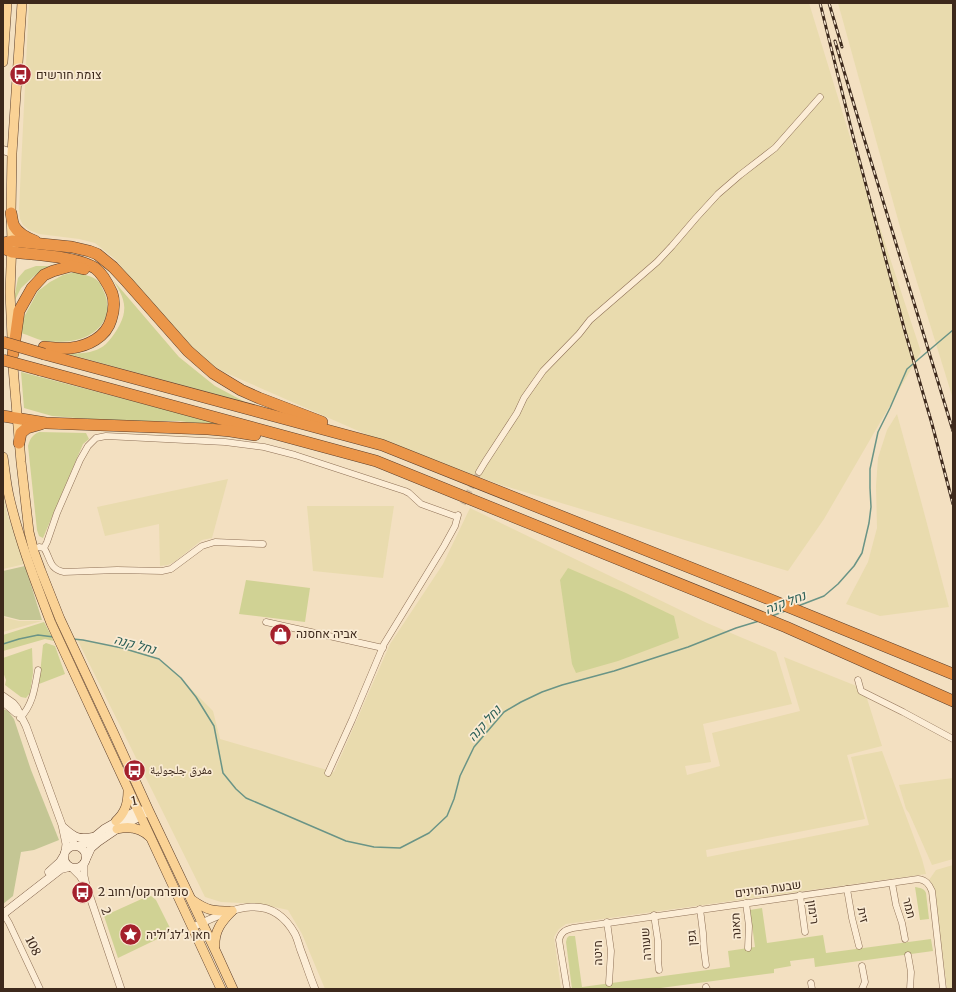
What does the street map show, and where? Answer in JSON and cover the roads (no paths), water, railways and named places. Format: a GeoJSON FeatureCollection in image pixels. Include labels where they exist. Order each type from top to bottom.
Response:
{"type":"FeatureCollection","features":[{"type":"Feature","properties":{"kind":"highway"},"geometry":{"type":"LineString","coordinates":[[11,213],[14,226],[26,238],[40,244]]}},
{"type":"Feature","properties":{"kind":"highway"},"geometry":{"type":"LineString","coordinates":[[7,246],[40,244],[72,247],[97,254],[128,282],[194,356],[213,373],[241,390],[768,598],[953,674]]}},
{"type":"Feature","properties":{"kind":"highway"},"geometry":{"type":"LineString","coordinates":[[7,246],[84,263],[96,269],[103,276],[113,298],[114,312],[110,324],[104,334],[96,340],[84,345],[44,351]]}},
{"type":"Feature","properties":{"kind":"highway"},"geometry":{"type":"LineString","coordinates":[[13,354],[19,311],[32,288],[44,275],[71,266],[95,274],[109,287]]}},
{"type":"Feature","properties":{"kind":"highway"},"geometry":{"type":"LineString","coordinates":[[3,341],[44,351],[382,445]]}},
{"type":"Feature","properties":{"kind":"highway"},"geometry":{"type":"LineString","coordinates":[[3,360],[376,461],[743,609],[953,702]]}},
{"type":"Feature","properties":{"kind":"highway"},"geometry":{"type":"LineString","coordinates":[[3,416],[46,423],[230,431],[283,440],[376,461]]}},
{"type":"Feature","properties":{"kind":"highway"},"geometry":{"type":"LineString","coordinates":[[19,443],[21,433],[27,428],[46,423]]}},
{"type":"Feature","properties":{"kind":"main road"},"geometry":{"type":"LineString","coordinates":[[3,62],[7,3]]}},
{"type":"Feature","properties":{"kind":"main road"},"geometry":{"type":"LineString","coordinates":[[22,3],[6,153],[11,213],[7,246],[13,367],[19,443],[29,532],[41,571],[60,619],[114,734],[152,840],[222,989]]}},
{"type":"Feature","properties":{"kind":"main road"},"geometry":{"type":"LineString","coordinates":[[3,456],[9,496],[21,543],[33,578],[51,622],[127,786],[191,899],[233,989]]}},
{"type":"Feature","properties":{"kind":"main road"},"geometry":{"type":"LineString","coordinates":[[127,786],[128,796],[126,807],[116,825],[123,828],[136,829],[146,834],[152,840]]}},
{"type":"Feature","properties":{"kind":"main road","name":"1"},"geometry":{"type":"LineString","coordinates":[[77,846],[87,843],[94,837],[116,825],[143,813]]}},
{"type":"Feature","properties":{"kind":"main road","name":"1"},"geometry":{"type":"LineString","coordinates":[[85,861],[94,845],[116,825]]}},
{"type":"Feature","properties":{"kind":"main road"},"geometry":{"type":"LineString","coordinates":[[63,827],[75,837],[81,839],[94,837]]}},
{"type":"Feature","properties":{"kind":"main road"},"geometry":{"type":"LineString","coordinates":[[3,907],[60,862],[67,848],[77,846],[85,852],[85,861],[81,866],[78,868],[61,869],[3,913]]}},
{"type":"Feature","properties":{"kind":"main road"},"geometry":{"type":"LineString","coordinates":[[64,854],[64,861],[71,868]]}},
{"type":"Feature","properties":{"kind":"main road"},"geometry":{"type":"LineString","coordinates":[[191,899],[204,908],[216,911],[232,911]]}},
{"type":"Feature","properties":{"kind":"main road"},"geometry":{"type":"LineString","coordinates":[[217,954],[215,936],[223,920],[232,911]]}},
{"type":"Feature","properties":{"kind":"street"},"geometry":{"type":"LineString","coordinates":[[479,472],[524,398],[543,371],[579,334],[590,320],[657,262],[718,194],[775,148],[820,96]]}},
{"type":"Feature","properties":{"kind":"street"},"geometry":{"type":"LineString","coordinates":[[90,425],[100,437]]}},
{"type":"Feature","properties":{"kind":"street"},"geometry":{"type":"LineString","coordinates":[[44,548],[57,513],[80,460],[88,446],[96,438],[106,436],[225,442],[264,447],[295,455],[405,491],[421,504],[458,516],[455,526],[444,546],[383,648],[328,773]]}},
{"type":"Feature","properties":{"kind":"street"},"geometry":{"type":"LineString","coordinates":[[44,548],[54,568],[58,571],[162,571],[171,569],[202,546],[210,543],[263,544]]}},
{"type":"Feature","properties":{"kind":"street"},"geometry":{"type":"LineString","coordinates":[[33,548],[44,548]]}},
{"type":"Feature","properties":{"kind":"street"},"geometry":{"type":"LineString","coordinates":[[266,622],[383,648]]}},
{"type":"Feature","properties":{"kind":"street"},"geometry":{"type":"LineString","coordinates":[[21,717],[28,708],[32,698],[38,670]]}},
{"type":"Feature","properties":{"kind":"street"},"geometry":{"type":"LineString","coordinates":[[858,680],[860,691],[953,739]]}},
{"type":"Feature","properties":{"kind":"street"},"geometry":{"type":"LineString","coordinates":[[3,696],[12,703],[27,728],[63,827],[66,844],[64,854]]}},
{"type":"Feature","properties":{"kind":"street"},"geometry":{"type":"LineString","coordinates":[[3,702],[21,717]]}},
{"type":"Feature","properties":{"kind":"street"},"geometry":{"type":"LineString","coordinates":[[63,827],[77,846]]}},
{"type":"Feature","properties":{"kind":"street","name":"2"},"geometry":{"type":"LineString","coordinates":[[85,861],[84,876],[86,885],[121,989]]}},
{"type":"Feature","properties":{"kind":"street","name":"2"},"geometry":{"type":"LineString","coordinates":[[71,868],[80,876],[86,885]]}},
{"type":"Feature","properties":{"kind":"street","name":"שבעת המינים"},"geometry":{"type":"LineString","coordinates":[[567,989],[559,940],[560,936],[565,931],[573,928],[654,915],[918,879],[925,881],[932,891],[943,989]]}},
{"type":"Feature","properties":{"kind":"street","name":"תמר"},"geometry":{"type":"LineString","coordinates":[[892,883],[905,939]]}},
{"type":"Feature","properties":{"kind":"street","name":"זית"},"geometry":{"type":"LineString","coordinates":[[847,889],[859,946]]}},
{"type":"Feature","properties":{"kind":"street","name":"רימון"},"geometry":{"type":"LineString","coordinates":[[800,895],[805,932]]}},
{"type":"Feature","properties":{"kind":"street","name":"תאנה"},"geometry":{"type":"LineString","coordinates":[[746,903],[749,926],[748,948]]}},
{"type":"Feature","properties":{"kind":"street"},"geometry":{"type":"LineString","coordinates":[[193,927],[242,908],[255,906],[268,909],[279,915],[287,922],[295,935],[315,989]]}},
{"type":"Feature","properties":{"kind":"street","name":"גפן"},"geometry":{"type":"LineString","coordinates":[[700,909],[706,964]]}},
{"type":"Feature","properties":{"kind":"street","name":"108"},"geometry":{"type":"LineString","coordinates":[[3,913],[13,930],[40,989]]}},
{"type":"Feature","properties":{"kind":"street","name":"שעורה"},"geometry":{"type":"LineString","coordinates":[[654,915],[658,941],[659,970]]}},
{"type":"Feature","properties":{"kind":"street","name":"חיטה"},"geometry":{"type":"LineString","coordinates":[[607,922],[611,951],[609,983]]}},
{"type":"Feature","properties":{"kind":"street"},"geometry":{"type":"LineString","coordinates":[[908,955],[910,989]]}},
{"type":"Feature","properties":{"kind":"street"},"geometry":{"type":"LineString","coordinates":[[862,966],[864,982],[862,989]]}},
{"type":"Feature","properties":{"kind":"waterway","name":"נחל קנה"},"geometry":{"type":"LineString","coordinates":[[798,606],[824,596],[838,584],[854,566],[862,553],[871,507],[870,469],[878,432],[907,369],[953,330]]}},
{"type":"Feature","properties":{"kind":"waterway","name":"נחל קנה"},"geometry":{"type":"LineString","coordinates":[[772,616],[785,611]]}},
{"type":"Feature","properties":{"kind":"waterway","name":"נחל קנה"},"geometry":{"type":"LineString","coordinates":[[73,639],[122,648],[159,659],[181,678],[196,697],[214,726],[223,773],[236,789],[246,798],[346,841],[374,847],[400,848],[429,833],[447,816],[454,799],[460,776],[474,747],[504,712],[542,692],[688,647],[736,628],[759,621]]}},
{"type":"Feature","properties":{"kind":"waterway","name":"נחל קנה"},"geometry":{"type":"LineString","coordinates":[[3,644],[38,635],[54,637]]}},
{"type":"Feature","properties":{"kind":"tunnel"},"geometry":{"type":"LineString","coordinates":[[463,504],[479,472]]}},
{"type":"Feature","properties":{"kind":"railway"},"geometry":{"type":"LineString","coordinates":[[820,3],[854,140],[953,504]]}},
{"type":"Feature","properties":{"kind":"railway"},"geometry":{"type":"LineString","coordinates":[[829,3],[842,47]]}},
{"type":"Feature","properties":{"kind":"railway"},"geometry":{"type":"LineString","coordinates":[[835,41],[953,431]]}},
{"type":"Feature","properties":{"kind":"place","name":"צומת חורשים"},"geometry":{"type":"Point","coordinates":[20,75]}},
{"type":"Feature","properties":{"kind":"place","name":"אביה אחסנה"},"geometry":{"type":"Point","coordinates":[280,634]}},
{"type":"Feature","properties":{"kind":"place","name":"مفرق جلجولية"},"geometry":{"type":"Point","coordinates":[135,770]}},
{"type":"Feature","properties":{"kind":"place","name":"סופרמרקט/רחוב 2"},"geometry":{"type":"Point","coordinates":[82,892]}},
{"type":"Feature","properties":{"kind":"place","name":"חאן ג'לג'וליה"},"geometry":{"type":"Point","coordinates":[130,935]}}]}
